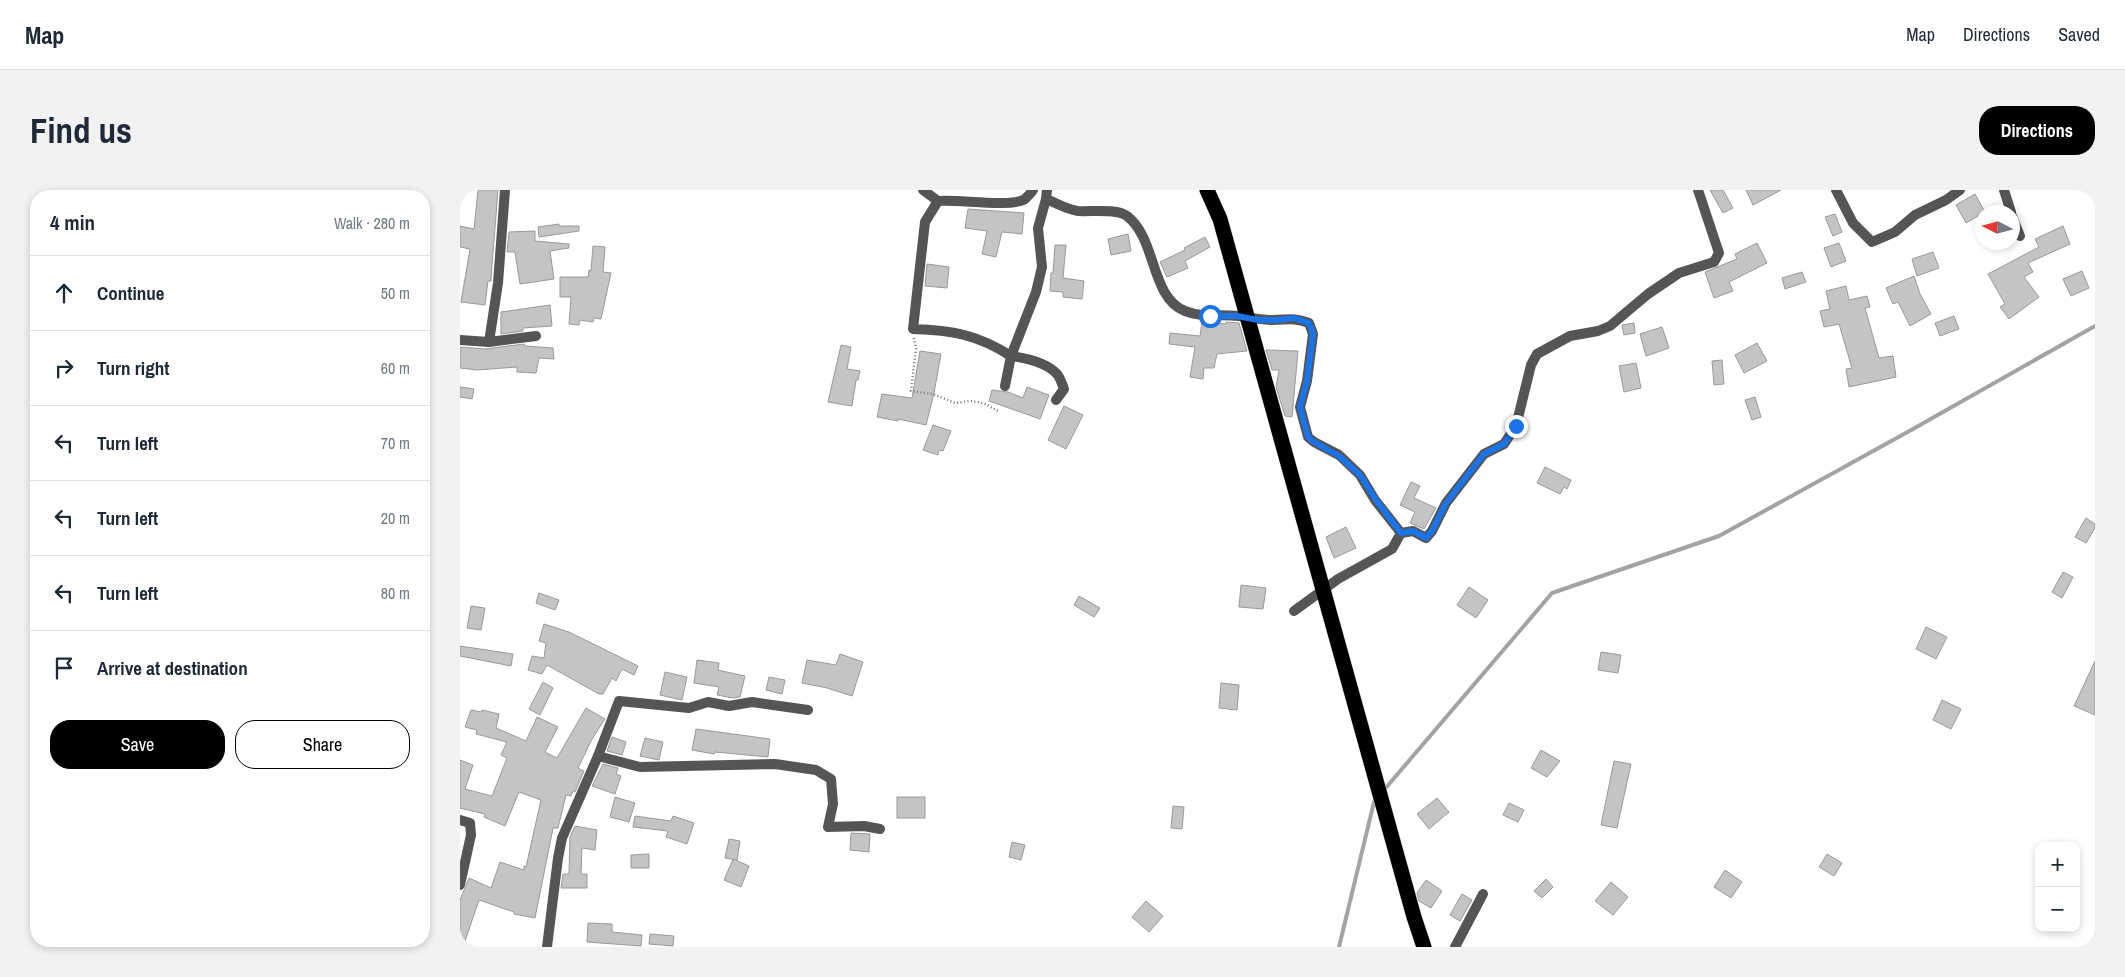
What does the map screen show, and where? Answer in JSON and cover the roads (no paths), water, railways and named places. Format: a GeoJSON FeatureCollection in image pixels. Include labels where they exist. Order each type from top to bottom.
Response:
{"type":"FeatureCollection","features":[{"type":"Feature","properties":{"kind":"highway"},"geometry":{"type":"LineString","coordinates":[[1207,190],[1220,219],[1424,947]]}},
{"type":"Feature","properties":{"kind":"street"},"geometry":{"type":"LineString","coordinates":[[488,342],[498,283],[505,190]]}},
{"type":"Feature","properties":{"kind":"street"},"geometry":{"type":"LineString","coordinates":[[1034,190],[1024,200],[988,203],[953,199],[931,194],[925,222],[913,329],[938,329],[963,334],[989,342],[1011,356],[1044,365],[1057,374],[1064,389],[1056,400]]}},
{"type":"Feature","properties":{"kind":"street"},"geometry":{"type":"LineString","coordinates":[[1401,533],[1413,531],[1426,538],[1432,531],[1446,503],[1484,454],[1504,444],[1516,426],[1531,365],[1537,354],[1570,336],[1598,331],[1610,326],[1648,294],[1679,273],[1714,262],[1719,254],[1698,190]]}},
{"type":"Feature","properties":{"kind":"street"},"geometry":{"type":"LineString","coordinates":[[1836,190],[1853,222],[1872,242],[1894,232],[1915,215],[1946,200],[1960,190]]}},
{"type":"Feature","properties":{"kind":"street"},"geometry":{"type":"LineString","coordinates":[[2004,190],[2009,205]]}},
{"type":"Feature","properties":{"kind":"street"},"geometry":{"type":"LineString","coordinates":[[1005,386],[1011,356],[1036,292],[1042,267],[1038,228],[1047,194],[1076,211],[1106,211],[1126,215],[1146,243],[1168,299],[1185,311],[1210,316],[1237,316],[1258,320],[1294,318],[1309,323],[1313,334],[1307,381],[1300,407],[1308,437],[1339,456],[1360,475],[1401,533]]}},
{"type":"Feature","properties":{"kind":"street"},"geometry":{"type":"LineString","coordinates":[[460,340],[488,342],[536,336]]}},
{"type":"Feature","properties":{"kind":"street"},"geometry":{"type":"LineString","coordinates":[[1294,611],[1338,579],[1392,549],[1401,533]]}},
{"type":"Feature","properties":{"kind":"street"},"geometry":{"type":"LineString","coordinates":[[547,947],[562,838],[598,756],[619,701],[689,708],[708,702],[729,706],[752,702],[808,710]]}},
{"type":"Feature","properties":{"kind":"street"},"geometry":{"type":"LineString","coordinates":[[598,756],[640,767],[775,764],[816,770],[831,779],[833,804],[828,827],[864,826],[880,829]]}},
{"type":"Feature","properties":{"kind":"street"},"geometry":{"type":"LineString","coordinates":[[460,820],[470,823],[471,835],[460,885]]}},
{"type":"Feature","properties":{"kind":"street"},"geometry":{"type":"LineString","coordinates":[[1455,947],[1482,894]]}},
{"type":"Feature","properties":{"kind":"waterway"},"geometry":{"type":"LineString","coordinates":[[1384,790],[1552,593],[1719,536],[2095,326]]}},
{"type":"Feature","properties":{"kind":"waterway"},"geometry":{"type":"LineString","coordinates":[[1339,947],[1376,799]]}}]}
